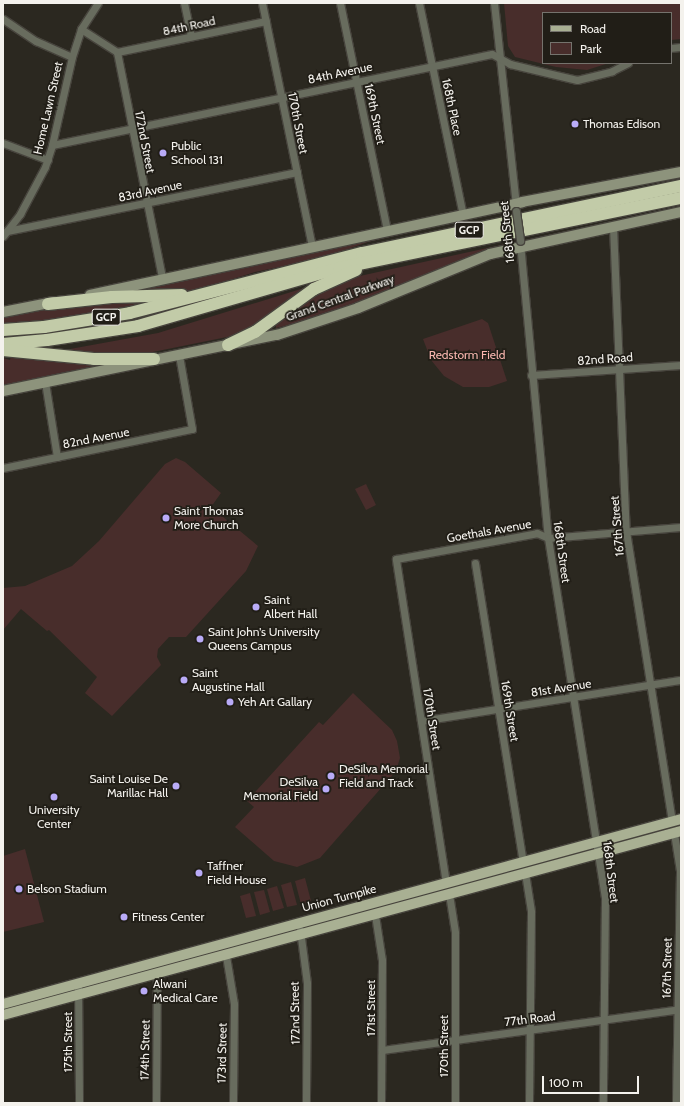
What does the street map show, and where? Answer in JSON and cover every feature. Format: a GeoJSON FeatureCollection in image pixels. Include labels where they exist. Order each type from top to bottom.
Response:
{"type":"FeatureCollection","features":[{"type":"Feature","properties":{"kind":"highway","name":"GCP"},"geometry":{"type":"LineString","coordinates":[[3,330],[44,327],[96,320],[396,245],[681,186]]}},
{"type":"Feature","properties":{"kind":"highway","name":"Grand Central Parkway"},"geometry":{"type":"LineString","coordinates":[[3,344],[95,334],[138,326],[339,268],[375,262],[681,198]]}},
{"type":"Feature","properties":{"kind":"highway"},"geometry":{"type":"LineString","coordinates":[[228,344],[255,332],[314,289],[375,262]]}},
{"type":"Feature","properties":{"kind":"highway"},"geometry":{"type":"LineString","coordinates":[[48,304],[112,297],[207,293]]}},
{"type":"Feature","properties":{"kind":"highway"},"geometry":{"type":"LineString","coordinates":[[3,350],[94,359],[154,359]]}},
{"type":"Feature","properties":{"kind":"main road"},"geometry":{"type":"LineString","coordinates":[[3,310],[48,304],[387,230],[463,215],[516,207],[681,172]]}},
{"type":"Feature","properties":{"kind":"main road","name":"Grand Central Parkway"},"geometry":{"type":"LineString","coordinates":[[3,391],[179,355],[313,325],[490,254],[520,245],[681,212]]}},
{"type":"Feature","properties":{"kind":"main road","name":"Union Turnpike"},"geometry":{"type":"LineString","coordinates":[[3,1004],[78,982],[676,820]]}},
{"type":"Feature","properties":{"kind":"main road","name":"Union Turnpike"},"geometry":{"type":"LineString","coordinates":[[3,1015],[226,956],[301,934],[677,832]]}},
{"type":"Feature","properties":{"kind":"street","name":"Home Lawn Street"},"geometry":{"type":"LineString","coordinates":[[5,233],[31,196],[48,160],[72,57],[81,29],[98,3]]}},
{"type":"Feature","properties":{"kind":"street"},"geometry":{"type":"LineString","coordinates":[[184,3],[191,36]]}},
{"type":"Feature","properties":{"kind":"street","name":"170th Street"},"geometry":{"type":"LineString","coordinates":[[262,3],[312,247]]}},
{"type":"Feature","properties":{"kind":"street","name":"169th Street"},"geometry":{"type":"LineString","coordinates":[[340,3],[387,230]]}},
{"type":"Feature","properties":{"kind":"street","name":"168th Place"},"geometry":{"type":"LineString","coordinates":[[419,3],[463,215]]}},
{"type":"Feature","properties":{"kind":"street","name":"168th Street"},"geometry":{"type":"LineString","coordinates":[[494,3],[520,245],[531,375],[548,538],[605,897],[603,1103]]}},
{"type":"Feature","properties":{"kind":"street"},"geometry":{"type":"LineString","coordinates":[[3,19],[36,41],[72,57]]}},
{"type":"Feature","properties":{"kind":"street","name":"84th Road"},"geometry":{"type":"LineString","coordinates":[[117,52],[266,21]]}},
{"type":"Feature","properties":{"kind":"street"},"geometry":{"type":"LineString","coordinates":[[81,29],[117,52]]}},
{"type":"Feature","properties":{"kind":"street","name":"172nd Street"},"geometry":{"type":"LineString","coordinates":[[117,52],[162,278]]}},
{"type":"Feature","properties":{"kind":"street","name":"84th Avenue"},"geometry":{"type":"LineString","coordinates":[[52,146],[282,96],[492,54],[500,59],[577,80],[612,71],[626,64]]}},
{"type":"Feature","properties":{"kind":"street"},"geometry":{"type":"LineString","coordinates":[[3,144],[48,160]]}},
{"type":"Feature","properties":{"kind":"street","name":"83rd Avenue"},"geometry":{"type":"LineString","coordinates":[[5,233],[297,172]]}},
{"type":"Feature","properties":{"kind":"street","name":"167th Street"},"geometry":{"type":"LineString","coordinates":[[614,226],[626,531],[650,684],[676,820]]}},
{"type":"Feature","properties":{"kind":"street","name":"82nd Avenue"},"geometry":{"type":"LineString","coordinates":[[3,468],[192,429],[179,355]]}},
{"type":"Feature","properties":{"kind":"street","name":"82nd Road"},"geometry":{"type":"LineString","coordinates":[[531,375],[681,364]]}},
{"type":"Feature","properties":{"kind":"street"},"geometry":{"type":"LineString","coordinates":[[45,382],[58,457]]}},
{"type":"Feature","properties":{"kind":"street","name":"Goethals Avenue"},"geometry":{"type":"LineString","coordinates":[[396,559],[537,533],[548,538],[681,527]]}},
{"type":"Feature","properties":{"kind":"street","name":"170th Street"},"geometry":{"type":"LineString","coordinates":[[396,559],[446,883]]}},
{"type":"Feature","properties":{"kind":"street","name":"169th Street"},"geometry":{"type":"LineString","coordinates":[[475,563],[523,862]]}},
{"type":"Feature","properties":{"kind":"street","name":"81st Avenue"},"geometry":{"type":"LineString","coordinates":[[421,720],[681,680]]}},
{"type":"Feature","properties":{"kind":"street","name":"167th Street"},"geometry":{"type":"LineString","coordinates":[[676,1103],[679,1010],[680,871],[677,832]]}},
{"type":"Feature","properties":{"kind":"street"},"geometry":{"type":"LineString","coordinates":[[525,873],[531,912],[529,1103]]}},
{"type":"Feature","properties":{"kind":"street","name":"170th Street"},"geometry":{"type":"LineString","coordinates":[[449,894],[455,933],[455,1103]]}},
{"type":"Feature","properties":{"kind":"street","name":"171st Street"},"geometry":{"type":"LineString","coordinates":[[375,914],[382,960],[381,1103]]}},
{"type":"Feature","properties":{"kind":"street","name":"172nd Street"},"geometry":{"type":"LineString","coordinates":[[298,923],[301,934],[307,984],[306,1103]]}},
{"type":"Feature","properties":{"kind":"street","name":"173rd Street"},"geometry":{"type":"LineString","coordinates":[[226,956],[234,1004],[233,1103]]}},
{"type":"Feature","properties":{"kind":"street","name":"174th Street"},"geometry":{"type":"LineString","coordinates":[[156,1103],[157,974]]}},
{"type":"Feature","properties":{"kind":"street","name":"175th Street"},"geometry":{"type":"LineString","coordinates":[[78,982],[79,1103]]}},
{"type":"Feature","properties":{"kind":"street","name":"77th Road"},"geometry":{"type":"LineString","coordinates":[[382,1050],[679,1010]]}},
{"type":"Feature","properties":{"kind":"green space"},"geometry":{"type":"Polygon","coordinates":[[[504,3],[681,3],[681,39],[672,40],[672,12],[542,12],[542,64],[515,57],[508,46],[504,3]]]}},
{"type":"Feature","properties":{"kind":"green space"},"geometry":{"type":"Polygon","coordinates":[[[544,64],[606,64],[587,70],[556,67],[544,64]]]}},
{"type":"Feature","properties":{"kind":"green space"},"geometry":{"type":"Polygon","coordinates":[[[506,211],[368,242],[323,258],[255,272],[198,290],[101,296],[506,211]]]}},
{"type":"Feature","properties":{"kind":"green space"},"geometry":{"type":"Polygon","coordinates":[[[510,243],[322,317],[276,328],[276,322],[337,281],[510,243]]]}},
{"type":"Feature","properties":{"kind":"green space"},"geometry":{"type":"Polygon","coordinates":[[[317,284],[269,320],[237,335],[128,357],[59,351],[158,333],[317,284]]]}},
{"type":"Feature","properties":{"kind":"green space"},"geometry":{"type":"Polygon","coordinates":[[[150,300],[151,303],[119,312],[3,326],[3,318],[67,305],[150,300]]]}},
{"type":"Feature","properties":{"kind":"green space","name":"Redstorm Field"},"geometry":{"type":"Polygon","coordinates":[[[482,319],[488,323],[507,381],[489,387],[463,387],[444,376],[431,360],[423,339],[482,319]]]}},
{"type":"Feature","properties":{"kind":"green space"},"geometry":{"type":"Polygon","coordinates":[[[11,355],[109,363],[3,385],[3,358],[10,360],[11,355]]]}},
{"type":"Feature","properties":{"kind":"green space"},"geometry":{"type":"Polygon","coordinates":[[[176,458],[185,462],[221,493],[211,507],[258,546],[246,571],[186,637],[169,637],[158,649],[157,657],[161,665],[112,716],[85,693],[97,677],[49,630],[47,631],[21,609],[3,630],[3,588],[25,586],[72,566],[99,541],[165,464],[176,458]]]}},
{"type":"Feature","properties":{"kind":"green space"},"geometry":{"type":"Polygon","coordinates":[[[366,484],[376,505],[366,510],[355,489],[366,484]]]}},
{"type":"Feature","properties":{"kind":"green space","name":"DeSilva Memorial Field and Track"},"geometry":{"type":"Polygon","coordinates":[[[353,693],[392,730],[397,741],[400,758],[396,771],[320,858],[297,867],[274,861],[235,827],[254,807],[247,801],[319,722],[323,725],[353,693]]]}},
{"type":"Feature","properties":{"kind":"green space","name":"Belson Stadium"},"geometry":{"type":"Polygon","coordinates":[[[25,849],[44,922],[3,932],[3,856],[25,849]]]}},
{"type":"Feature","properties":{"kind":"green space"},"geometry":{"type":"Polygon","coordinates":[[[305,878],[311,901],[301,904],[295,881],[305,878]]]}},
{"type":"Feature","properties":{"kind":"green space"},"geometry":{"type":"Polygon","coordinates":[[[291,882],[297,905],[287,907],[281,885],[291,882]]]}},
{"type":"Feature","properties":{"kind":"green space"},"geometry":{"type":"Polygon","coordinates":[[[277,886],[284,908],[273,911],[267,889],[277,886]]]}},
{"type":"Feature","properties":{"kind":"green space"},"geometry":{"type":"Polygon","coordinates":[[[264,890],[270,912],[260,915],[254,892],[264,890]]]}},
{"type":"Feature","properties":{"kind":"green space"},"geometry":{"type":"Polygon","coordinates":[[[250,893],[256,916],[246,918],[240,896],[250,893]]]}},
{"type":"Feature","properties":{"kind":"place","name":"Thomas Edison"},"geometry":{"type":"Point","coordinates":[575,124]}},
{"type":"Feature","properties":{"kind":"place","name":"Public School 131"},"geometry":{"type":"Point","coordinates":[163,153]}},
{"type":"Feature","properties":{"kind":"place","name":"Saint Thomas More Church"},"geometry":{"type":"Point","coordinates":[166,518]}},
{"type":"Feature","properties":{"kind":"place","name":"Saint Albert Hall"},"geometry":{"type":"Point","coordinates":[256,607]}},
{"type":"Feature","properties":{"kind":"place","name":"Saint John's University Queens Campus"},"geometry":{"type":"Point","coordinates":[200,639]}},
{"type":"Feature","properties":{"kind":"place","name":"Saint Augustine Hall"},"geometry":{"type":"Point","coordinates":[184,680]}},
{"type":"Feature","properties":{"kind":"place","name":"Yeh Art Gallary"},"geometry":{"type":"Point","coordinates":[230,702]}},
{"type":"Feature","properties":{"kind":"place","name":"DeSilva Memorial Field and Track"},"geometry":{"type":"Point","coordinates":[331,776]}},
{"type":"Feature","properties":{"kind":"place","name":"Saint Louise De Marillac Hall"},"geometry":{"type":"Point","coordinates":[176,786]}},
{"type":"Feature","properties":{"kind":"place","name":"DeSilva Memorial Field"},"geometry":{"type":"Point","coordinates":[326,789]}},
{"type":"Feature","properties":{"kind":"place","name":"University Center"},"geometry":{"type":"Point","coordinates":[54,797]}},
{"type":"Feature","properties":{"kind":"place","name":"Taffner Field House"},"geometry":{"type":"Point","coordinates":[199,873]}},
{"type":"Feature","properties":{"kind":"place","name":"Belson Stadium"},"geometry":{"type":"Point","coordinates":[19,889]}},
{"type":"Feature","properties":{"kind":"place","name":"Fitness Center"},"geometry":{"type":"Point","coordinates":[124,917]}},
{"type":"Feature","properties":{"kind":"place","name":"Alwani Medical Care"},"geometry":{"type":"Point","coordinates":[144,991]}}]}
